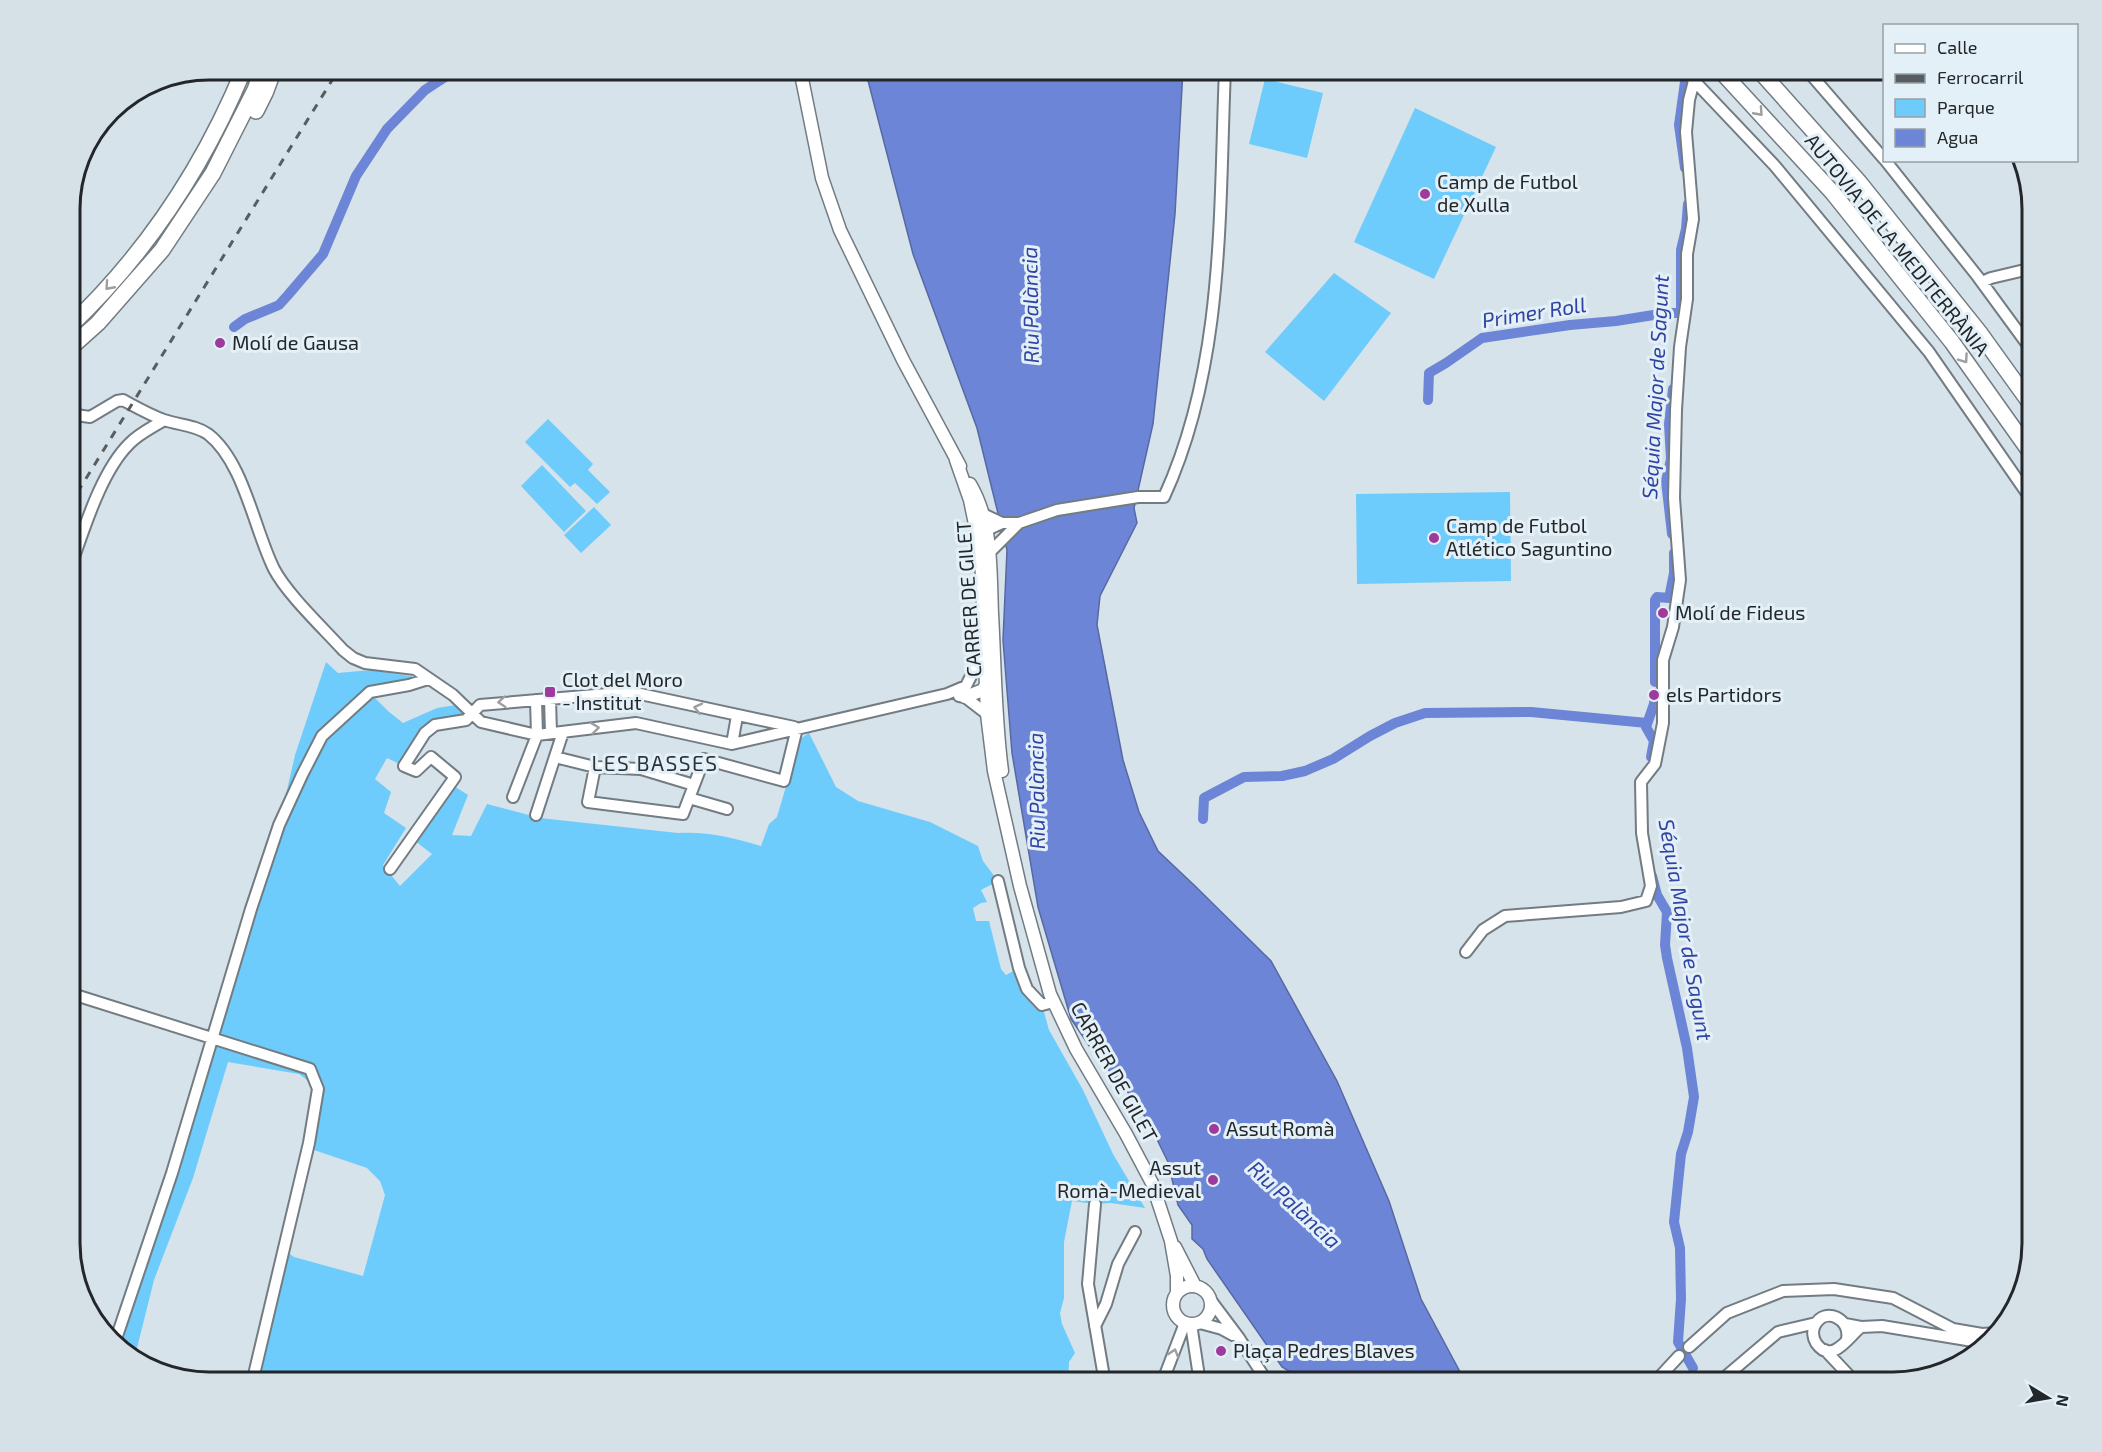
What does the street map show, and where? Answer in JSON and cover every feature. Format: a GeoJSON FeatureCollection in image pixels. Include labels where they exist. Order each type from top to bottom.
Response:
{"type":"FeatureCollection","features":[{"type":"Feature","properties":{"kind":"highway"},"geometry":{"type":"LineString","coordinates":[[146,242],[193,158],[231,79]]}},
{"type":"Feature","properties":{"kind":"highway"},"geometry":{"type":"LineString","coordinates":[[80,316],[146,242],[196,167],[216,132],[240,79]]}},
{"type":"Feature","properties":{"kind":"highway"},"geometry":{"type":"LineString","coordinates":[[98,323],[162,250],[213,173],[259,79]]}},
{"type":"Feature","properties":{"kind":"highway"},"geometry":{"type":"LineString","coordinates":[[80,339],[140,288],[167,255],[221,177],[270,79]]}},
{"type":"Feature","properties":{"kind":"highway","name":"AUTOVIA DE LA MEDITERRÀNIA"},"geometry":{"type":"LineString","coordinates":[[1728,79],[1833,194],[1952,342],[2022,441]]}},
{"type":"Feature","properties":{"kind":"highway","name":"AUTOVIA DE LA MEDITERRÀNIA"},"geometry":{"type":"LineString","coordinates":[[1767,79],[1859,182],[1979,332],[2022,393]]}},
{"type":"Feature","properties":{"kind":"main road"},"geometry":{"type":"LineString","coordinates":[[802,79],[822,178],[840,230],[903,360],[956,460]]}},
{"type":"Feature","properties":{"kind":"main road","name":"CARRER DE GILET"},"geometry":{"type":"LineString","coordinates":[[956,460],[970,500],[981,553],[986,686]]}},
{"type":"Feature","properties":{"kind":"main road","name":"CARRER DE GILET"},"geometry":{"type":"LineString","coordinates":[[956,460],[979,500],[987,530],[993,621],[992,718],[1020,886],[1053,1002],[1076,1049],[1152,1183],[1171,1240],[1177,1276],[1177,1293]]}},
{"type":"Feature","properties":{"kind":"main road"},"geometry":{"type":"LineString","coordinates":[[986,686],[990,677],[989,638],[993,621]]}},
{"type":"Feature","properties":{"kind":"main road"},"geometry":{"type":"LineString","coordinates":[[965,692],[986,686]]}},
{"type":"Feature","properties":{"kind":"main road"},"geometry":{"type":"LineString","coordinates":[[986,686],[992,697],[992,718]]}},
{"type":"Feature","properties":{"kind":"main road","name":"CARRER DE GILET"},"geometry":{"type":"LineString","coordinates":[[1171,1240],[1196,1286]]}},
{"type":"Feature","properties":{"kind":"main road"},"geometry":{"type":"LineString","coordinates":[[1196,1286],[1207,1292],[1212,1302],[1210,1314],[1192,1323],[1174,1312],[1174,1299],[1177,1293],[1185,1287],[1196,1286]]}},
{"type":"Feature","properties":{"kind":"street"},"geometry":{"type":"LineString","coordinates":[[984,608],[988,589],[984,540],[987,530],[1002,523],[1019,523],[1057,510],[1138,497],[1164,496],[1191,426],[1203,376],[1212,317],[1217,263],[1225,79]]}},
{"type":"Feature","properties":{"kind":"street"},"geometry":{"type":"LineString","coordinates":[[1815,79],[1883,158]]}},
{"type":"Feature","properties":{"kind":"street"},"geometry":{"type":"LineString","coordinates":[[1694,81],[1775,166],[1929,352],[2022,486]]}},
{"type":"Feature","properties":{"kind":"street"},"geometry":{"type":"LineString","coordinates":[[1466,952],[1484,930],[1505,916],[1621,907],[1646,901],[1651,886],[1642,833],[1641,782],[1655,764],[1663,723],[1663,660],[1672,627],[1680,580],[1674,498],[1676,410],[1680,347],[1687,299],[1687,254],[1693,219],[1686,132],[1689,100],[1694,81]]}},
{"type":"Feature","properties":{"kind":"street"},"geometry":{"type":"LineString","coordinates":[[1887,162],[1982,282],[2022,337]]}},
{"type":"Feature","properties":{"kind":"street"},"geometry":{"type":"LineString","coordinates":[[1982,282],[2022,271]]}},
{"type":"Feature","properties":{"kind":"street"},"geometry":{"type":"LineString","coordinates":[[80,416],[90,417],[117,401],[123,400],[164,420],[199,429],[209,435],[222,449],[240,481],[275,570],[285,585],[343,650],[353,658],[365,663],[415,669],[453,695],[481,722],[537,735],[636,723],[732,744],[947,694],[965,692]]}},
{"type":"Feature","properties":{"kind":"street"},"geometry":{"type":"LineString","coordinates":[[80,540],[90,512],[112,467],[129,443],[164,420]]}},
{"type":"Feature","properties":{"kind":"street"},"geometry":{"type":"LineString","coordinates":[[970,500],[978,512],[981,526],[996,535],[1006,536]]}},
{"type":"Feature","properties":{"kind":"street"},"geometry":{"type":"LineString","coordinates":[[984,514],[1002,523]]}},
{"type":"Feature","properties":{"kind":"street"},"geometry":{"type":"LineString","coordinates":[[990,552],[1019,523]]}},
{"type":"Feature","properties":{"kind":"street"},"geometry":{"type":"LineString","coordinates":[[965,692],[979,660],[985,636]]}},
{"type":"Feature","properties":{"kind":"street"},"geometry":{"type":"LineString","coordinates":[[117,1335],[172,1173],[251,909],[279,825],[322,736],[370,692],[410,685],[428,679]]}},
{"type":"Feature","properties":{"kind":"street"},"geometry":{"type":"LineString","coordinates":[[390,869],[455,777],[431,757],[416,771],[404,766],[425,734],[435,725],[466,720],[480,705],[631,692],[797,728]]}},
{"type":"Feature","properties":{"kind":"street"},"geometry":{"type":"LineString","coordinates":[[965,692],[992,718]]}},
{"type":"Feature","properties":{"kind":"street"},"geometry":{"type":"LineString","coordinates":[[536,815],[555,757],[557,733],[549,699]]}},
{"type":"Feature","properties":{"kind":"street"},"geometry":{"type":"LineString","coordinates":[[513,797],[537,735],[536,700]]}},
{"type":"Feature","properties":{"kind":"street"},"geometry":{"type":"LineString","coordinates":[[732,744],[737,716]]}},
{"type":"Feature","properties":{"kind":"street"},"geometry":{"type":"LineString","coordinates":[[595,767],[588,802],[683,813],[704,759],[784,781],[797,728]]}},
{"type":"Feature","properties":{"kind":"street"},"geometry":{"type":"LineString","coordinates":[[555,757],[595,767],[641,769],[694,785]]}},
{"type":"Feature","properties":{"kind":"street"},"geometry":{"type":"LineString","coordinates":[[689,798],[727,809]]}},
{"type":"Feature","properties":{"kind":"street"},"geometry":{"type":"LineString","coordinates":[[998,881],[1019,968],[1027,988],[1042,1005],[1053,1002]]}},
{"type":"Feature","properties":{"kind":"street"},"geometry":{"type":"LineString","coordinates":[[80,996],[310,1069],[318,1089],[309,1143],[255,1372]]}},
{"type":"Feature","properties":{"kind":"street"},"geometry":{"type":"LineString","coordinates":[[1095,1204],[1088,1284],[1103,1372]]}},
{"type":"Feature","properties":{"kind":"street"},"geometry":{"type":"LineString","coordinates":[[1095,1326],[1106,1304],[1118,1264],[1135,1232]]}},
{"type":"Feature","properties":{"kind":"street"},"geometry":{"type":"LineString","coordinates":[[1689,1347],[1727,1313],[1783,1291],[1834,1289],[1893,1298],[1953,1329],[1984,1334]]}},
{"type":"Feature","properties":{"kind":"street"},"geometry":{"type":"LineString","coordinates":[[1212,1302],[1261,1372]]}},
{"type":"Feature","properties":{"kind":"street"},"geometry":{"type":"LineString","coordinates":[[1733,1372],[1778,1332],[1816,1323],[1825,1316],[1837,1317],[1845,1324],[1861,1327],[1882,1326],[1977,1341]]}},
{"type":"Feature","properties":{"kind":"street"},"geometry":{"type":"LineString","coordinates":[[1192,1323],[1222,1329],[1239,1338]]}},
{"type":"Feature","properties":{"kind":"street"},"geometry":{"type":"LineString","coordinates":[[1168,1372],[1192,1323]]}},
{"type":"Feature","properties":{"kind":"street"},"geometry":{"type":"LineString","coordinates":[[1192,1323],[1199,1372]]}},
{"type":"Feature","properties":{"kind":"street"},"geometry":{"type":"LineString","coordinates":[[1816,1323],[1813,1336],[1817,1345],[1844,1370]]}},
{"type":"Feature","properties":{"kind":"street"},"geometry":{"type":"LineString","coordinates":[[1844,1370],[1840,1353],[1848,1334],[1845,1324]]}},
{"type":"Feature","properties":{"kind":"street"},"geometry":{"type":"LineString","coordinates":[[1825,1350],[1831,1351],[1845,1343],[1861,1327]]}},
{"type":"Feature","properties":{"kind":"street"},"geometry":{"type":"LineString","coordinates":[[1797,1328],[1813,1336]]}},
{"type":"Feature","properties":{"kind":"street"},"geometry":{"type":"LineString","coordinates":[[1664,1372],[1679,1356]]}},
{"type":"Feature","properties":{"kind":"green space"},"geometry":{"type":"Polygon","coordinates":[[[1265,79],[1323,93],[1307,158],[1249,144],[1265,79]]]}},
{"type":"Feature","properties":{"kind":"green space","name":"Camp de Futbol de Xulla"},"geometry":{"type":"Polygon","coordinates":[[[1415,108],[1496,147],[1434,279],[1354,242],[1415,108]]]}},
{"type":"Feature","properties":{"kind":"green space"},"geometry":{"type":"Polygon","coordinates":[[[1334,273],[1391,313],[1324,401],[1265,352],[1334,273]]]}},
{"type":"Feature","properties":{"kind":"green space"},"geometry":{"type":"Polygon","coordinates":[[[548,419],[593,464],[588,470],[610,492],[597,504],[575,483],[570,487],[525,442],[548,419]]]}},
{"type":"Feature","properties":{"kind":"green space"},"geometry":{"type":"Polygon","coordinates":[[[542,465],[586,511],[564,532],[521,486],[542,465]]]}},
{"type":"Feature","properties":{"kind":"green space","name":"Camp de Futbol Atlético Saguntino"},"geometry":{"type":"Polygon","coordinates":[[[1510,492],[1511,581],[1357,584],[1356,494],[1510,492]]]}},
{"type":"Feature","properties":{"kind":"green space"},"geometry":{"type":"Polygon","coordinates":[[[594,507],[611,525],[581,553],[564,535],[594,507]]]}},
{"type":"Feature","properties":{"kind":"green space"},"geometry":{"type":"Polygon","coordinates":[[[326,662],[338,673],[371,670],[428,679],[370,693],[403,723],[437,708],[462,704],[471,713],[435,725],[404,766],[387,758],[375,779],[391,792],[384,813],[406,828],[383,865],[400,886],[432,854],[415,841],[454,786],[468,795],[452,835],[471,836],[487,804],[540,818],[678,833],[710,834],[761,846],[769,824],[777,817],[800,739],[809,733],[836,787],[858,801],[930,822],[978,846],[983,861],[998,881],[981,890],[987,902],[973,908],[976,921],[989,921],[1001,969],[1006,975],[1019,968],[1042,1005],[1049,1030],[1083,1090],[1113,1154],[1145,1208],[1072,1201],[1064,1242],[1064,1298],[1060,1313],[1062,1324],[1075,1353],[1069,1362],[1069,1372],[255,1372],[284,1250],[294,1257],[363,1276],[385,1195],[380,1181],[367,1168],[311,1149],[318,1088],[299,1074],[228,1062],[193,1178],[154,1280],[136,1350],[120,1337],[279,825],[295,755],[326,662]]]}},
{"type":"Feature","properties":{"kind":"water","name":"Riu Palància"},"geometry":{"type":"Polygon","coordinates":[[[868,79],[1182,79],[1175,214],[1153,424],[1134,508],[1137,523],[1100,596],[1097,625],[1123,760],[1139,812],[1158,851],[1271,961],[1337,1081],[1389,1201],[1421,1299],[1460,1372],[1290,1372],[1282,1367],[1207,1259],[1203,1249],[1192,1239],[1192,1225],[1178,1205],[1168,1162],[1148,1121],[1127,1091],[1094,1053],[1071,1019],[1038,907],[1012,753],[1003,640],[1007,550],[977,428],[913,254],[868,79]]]}},
{"type":"Feature","properties":{"kind":"waterway"},"geometry":{"type":"LineString","coordinates":[[234,327],[245,319],[279,305],[323,254],[356,176],[387,129],[425,90],[442,79]]}},
{"type":"Feature","properties":{"kind":"waterway","name":"Séquia Major de Sagunt"},"geometry":{"type":"LineString","coordinates":[[1685,82],[1679,125],[1685,168]]}},
{"type":"Feature","properties":{"kind":"waterway","name":"Séquia Major de Sagunt"},"geometry":{"type":"LineString","coordinates":[[1681,311],[1681,250],[1688,204]]}},
{"type":"Feature","properties":{"kind":"waterway","name":"Primer Roll"},"geometry":{"type":"LineString","coordinates":[[1428,400],[1429,373],[1482,338],[1570,325],[1681,313]]}},
{"type":"Feature","properties":{"kind":"waterway","name":"Séquia Major de Sagunt"},"geometry":{"type":"LineString","coordinates":[[1672,534],[1666,481],[1671,459],[1669,424],[1673,389]]}},
{"type":"Feature","properties":{"kind":"waterway","name":"Séquia Major de Sagunt"},"geometry":{"type":"LineString","coordinates":[[1655,682],[1655,600],[1657,597],[1669,598],[1674,573],[1674,553]]}},
{"type":"Feature","properties":{"kind":"waterway","name":"Séquia Major de Sagunt"},"geometry":{"type":"LineString","coordinates":[[1651,757],[1654,741],[1646,727],[1654,704],[1655,693]]}},
{"type":"Feature","properties":{"kind":"waterway"},"geometry":{"type":"LineString","coordinates":[[1203,819],[1204,798],[1244,777],[1282,776],[1305,771],[1333,759],[1395,723],[1425,713],[1531,712],[1647,723]]}},
{"type":"Feature","properties":{"kind":"waterway","name":"Séquia Major de Sagunt"},"geometry":{"type":"LineString","coordinates":[[1652,876],[1657,895],[1667,912],[1665,945],[1687,1048],[1694,1097],[1688,1132],[1681,1154],[1674,1222],[1680,1248],[1681,1299],[1678,1342],[1693,1368]]}},
{"type":"Feature","properties":{"kind":"railway"},"geometry":{"type":"LineString","coordinates":[[80,488],[333,79]]}},
{"type":"Feature","properties":{"kind":"place","name":"Camp de Futbol de Xulla"},"geometry":{"type":"Point","coordinates":[1425,194]}},
{"type":"Feature","properties":{"kind":"place","name":"Molí de Gausa"},"geometry":{"type":"Point","coordinates":[220,343]}},
{"type":"Feature","properties":{"kind":"place","name":"Camp de Futbol Atlético Saguntino"},"geometry":{"type":"Point","coordinates":[1434,538]}},
{"type":"Feature","properties":{"kind":"place","name":"Molí de Fideus"},"geometry":{"type":"Point","coordinates":[1663,613]}},
{"type":"Feature","properties":{"kind":"place","name":"Clot del Moro - Institut"},"geometry":{"type":"Point","coordinates":[550,692]}},
{"type":"Feature","properties":{"kind":"place","name":"els Partidors"},"geometry":{"type":"Point","coordinates":[1654,695]}},
{"type":"Feature","properties":{"kind":"place","name":"Assut Romà"},"geometry":{"type":"Point","coordinates":[1214,1129]}},
{"type":"Feature","properties":{"kind":"place","name":"Assut Romà-Medieval"},"geometry":{"type":"Point","coordinates":[1213,1180]}},
{"type":"Feature","properties":{"kind":"place","name":"Plaça Pedres Blaves"},"geometry":{"type":"Point","coordinates":[1221,1351]}},
{"type":"Feature","properties":{"kind":"district","name":"LES BASSES"},"geometry":{"type":"Point","coordinates":[655,764]}}]}
